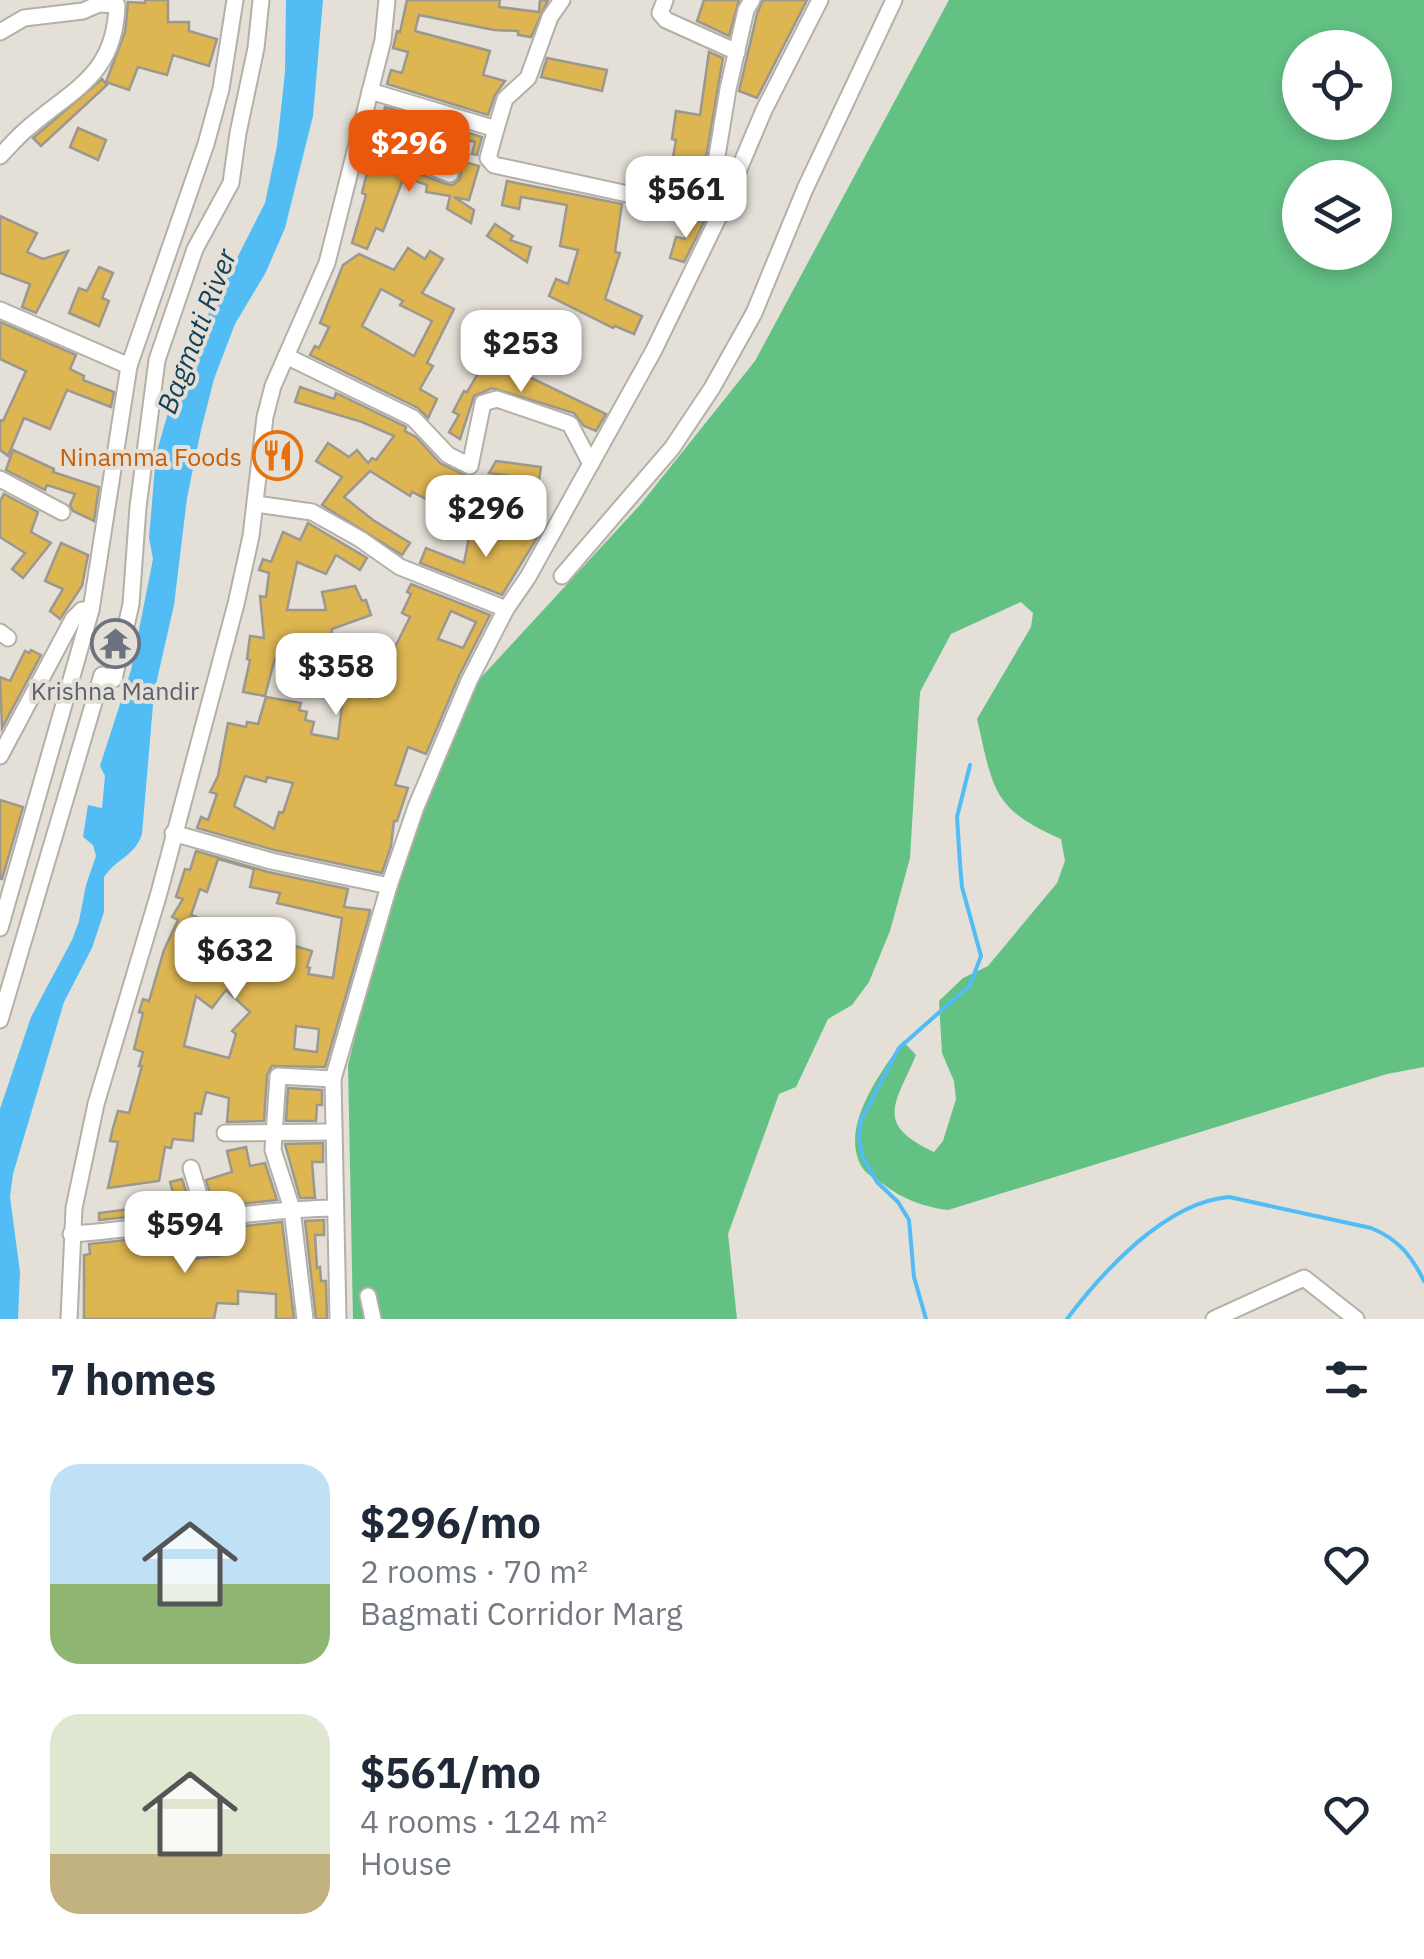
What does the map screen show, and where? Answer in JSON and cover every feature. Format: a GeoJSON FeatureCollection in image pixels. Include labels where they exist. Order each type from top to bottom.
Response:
{"type":"FeatureCollection","features":[{"type":"Feature","properties":{"kind":"street"},"geometry":{"type":"LineString","coordinates":[[26,939],[0,931],[91,610],[129,370],[221,88],[235,0]]}},
{"type":"Feature","properties":{"kind":"street"},"geometry":{"type":"LineString","coordinates":[[0,1020],[102,675],[114,680],[126,629],[152,380],[191,259],[231,183],[261,0]]}},
{"type":"Feature","properties":{"kind":"street"},"geometry":{"type":"LineString","coordinates":[[70,1319],[71,1234],[96,1104],[159,893],[232,622],[256,504],[266,416],[286,356],[327,264],[383,40],[388,0]]}},
{"type":"Feature","properties":{"kind":"street"},"geometry":{"type":"LineString","coordinates":[[562,0],[550,17],[528,78],[505,99],[488,158],[494,165],[714,213]]}},
{"type":"Feature","properties":{"kind":"street"},"geometry":{"type":"LineString","coordinates":[[665,0],[660,13],[666,20],[737,52]]}},
{"type":"Feature","properties":{"kind":"street"},"geometry":{"type":"LineString","coordinates":[[714,213],[737,52],[752,0]]}},
{"type":"Feature","properties":{"kind":"street"},"geometry":{"type":"LineString","coordinates":[[338,1319],[333,1080],[389,886],[443,738],[506,609],[528,577],[654,350],[714,213],[820,0]]}},
{"type":"Feature","properties":{"kind":"street"},"geometry":{"type":"LineString","coordinates":[[562,576],[672,448],[712,388],[754,313],[805,189],[894,0]]}},
{"type":"Feature","properties":{"kind":"street"},"geometry":{"type":"LineString","coordinates":[[0,32],[24,18],[83,11],[99,2],[116,5],[116,29],[106,57],[87,83],[27,128],[0,156]]}},
{"type":"Feature","properties":{"kind":"street"},"geometry":{"type":"LineString","coordinates":[[370,92],[496,129]]}},
{"type":"Feature","properties":{"kind":"street"},"geometry":{"type":"LineString","coordinates":[[358,138],[450,174]]}},
{"type":"Feature","properties":{"kind":"street"},"geometry":{"type":"LineString","coordinates":[[170,250],[191,259]]}},
{"type":"Feature","properties":{"kind":"street"},"geometry":{"type":"LineString","coordinates":[[0,310],[152,380]]}},
{"type":"Feature","properties":{"kind":"street"},"geometry":{"type":"LineString","coordinates":[[286,356],[412,418],[448,455],[470,466],[483,403],[497,399],[570,424],[590,464]]}},
{"type":"Feature","properties":{"kind":"street"},"geometry":{"type":"LineString","coordinates":[[0,479],[62,512]]}},
{"type":"Feature","properties":{"kind":"street"},"geometry":{"type":"LineString","coordinates":[[256,504],[312,512],[360,538],[400,568],[506,609]]}},
{"type":"Feature","properties":{"kind":"street"},"geometry":{"type":"LineString","coordinates":[[0,756],[73,620],[82,610],[91,610]]}},
{"type":"Feature","properties":{"kind":"street"},"geometry":{"type":"LineString","coordinates":[[38,797],[62,804]]}},
{"type":"Feature","properties":{"kind":"street"},"geometry":{"type":"LineString","coordinates":[[173,834],[271,862],[389,886]]}},
{"type":"Feature","properties":{"kind":"street"},"geometry":{"type":"LineString","coordinates":[[304,1319],[292,1209],[273,1150],[278,1076],[333,1080]]}},
{"type":"Feature","properties":{"kind":"street"},"geometry":{"type":"LineString","coordinates":[[225,1133],[334,1132]]}},
{"type":"Feature","properties":{"kind":"street"},"geometry":{"type":"LineString","coordinates":[[191,1168],[206,1221]]}},
{"type":"Feature","properties":{"kind":"street"},"geometry":{"type":"LineString","coordinates":[[71,1234],[292,1209],[334,1208]]}},
{"type":"Feature","properties":{"kind":"street"},"geometry":{"type":"LineString","coordinates":[[1214,1319],[1304,1278],[1356,1319]]}},
{"type":"Feature","properties":{"kind":"street"},"geometry":{"type":"LineString","coordinates":[[368,1296],[373,1319]]}},
{"type":"Feature","properties":{"kind":"green space"},"geometry":{"type":"Polygon","coordinates":[[[949,0],[1424,0],[1424,1067],[1387,1074],[948,1210],[906,1198],[864,1170],[857,1155],[858,1120],[874,1085],[903,1041],[916,1055],[897,1100],[896,1122],[915,1142],[934,1152],[943,1141],[956,1099],[954,1081],[942,1053],[939,1001],[963,978],[988,966],[1057,883],[1065,861],[1061,839],[1021,817],[999,793],[977,719],[1031,627],[1033,613],[1021,602],[951,634],[920,692],[910,858],[890,931],[869,982],[852,1005],[828,1019],[796,1087],[779,1094],[728,1234],[737,1319],[353,1319],[348,1065],[392,887],[475,684],[640,505],[755,361],[949,0]]]}},
{"type":"Feature","properties":{"kind":"water"},"geometry":{"type":"Polygon","coordinates":[[[286,0],[323,0],[313,116],[285,228],[266,272],[235,324],[214,379],[187,498],[174,605],[154,693],[142,834],[135,847],[104,877],[104,912],[92,948],[64,1002],[13,1174],[10,1197],[20,1272],[18,1319],[0,1319],[0,1109],[31,1017],[72,940],[96,856],[93,845],[83,837],[88,805],[102,808],[105,776],[100,766],[131,670],[153,559],[149,538],[156,455],[180,370],[265,203],[277,146],[285,72],[286,0]]]}},
{"type":"Feature","properties":{"kind":"building"},"geometry":{"type":"Polygon","coordinates":[[[168,0],[168,22],[189,22],[189,31],[217,39],[209,66],[173,55],[167,75],[138,67],[129,90],[106,82],[125,32],[128,2],[168,0]]]}},
{"type":"Feature","properties":{"kind":"building"},"geometry":{"type":"Polygon","coordinates":[[[407,0],[500,0],[499,7],[539,12],[540,0],[548,0],[531,37],[518,35],[518,31],[419,15],[415,31],[490,51],[483,75],[505,81],[488,115],[387,84],[391,70],[402,73],[408,52],[393,48],[407,0]]]}},
{"type":"Feature","properties":{"kind":"building"},"geometry":{"type":"Polygon","coordinates":[[[704,0],[739,0],[729,36],[697,21],[704,0]]]}},
{"type":"Feature","properties":{"kind":"building"},"geometry":{"type":"Polygon","coordinates":[[[763,0],[807,0],[757,98],[739,91],[763,0]]]}},
{"type":"Feature","properties":{"kind":"building"},"geometry":{"type":"Polygon","coordinates":[[[709,52],[723,58],[699,198],[667,191],[676,140],[672,139],[676,111],[700,115],[709,52]]]}},
{"type":"Feature","properties":{"kind":"building"},"geometry":{"type":"Polygon","coordinates":[[[547,58],[607,70],[602,91],[541,77],[547,58]]]}},
{"type":"Feature","properties":{"kind":"building"},"geometry":{"type":"Polygon","coordinates":[[[102,79],[107,85],[41,146],[33,138],[102,79]]]}},
{"type":"Feature","properties":{"kind":"building"},"geometry":{"type":"Polygon","coordinates":[[[385,107],[482,137],[477,155],[472,154],[475,142],[383,118],[385,107]]]}},
{"type":"Feature","properties":{"kind":"building"},"geometry":{"type":"Polygon","coordinates":[[[78,128],[106,140],[98,160],[70,147],[78,128]]]}},
{"type":"Feature","properties":{"kind":"building"},"geometry":{"type":"Polygon","coordinates":[[[410,146],[479,166],[469,200],[454,197],[474,210],[471,223],[447,209],[450,196],[426,192],[427,185],[404,177],[383,231],[376,228],[367,249],[352,243],[366,195],[362,193],[368,169],[381,174],[385,161],[446,184],[453,185],[460,179],[461,171],[455,164],[410,146]]]}},
{"type":"Feature","properties":{"kind":"building"},"geometry":{"type":"Polygon","coordinates":[[[507,181],[622,204],[615,252],[620,253],[605,299],[642,316],[634,334],[613,328],[549,296],[556,279],[568,284],[578,250],[560,246],[567,205],[521,197],[519,209],[502,205],[507,181]]]}},
{"type":"Feature","properties":{"kind":"building"},"geometry":{"type":"Polygon","coordinates":[[[0,216],[37,233],[27,252],[43,259],[68,251],[36,313],[22,307],[30,284],[0,273],[0,216]]]}},
{"type":"Feature","properties":{"kind":"building"},"geometry":{"type":"Polygon","coordinates":[[[690,219],[704,222],[684,262],[670,258],[676,237],[685,239],[690,219]]]}},
{"type":"Feature","properties":{"kind":"building"},"geometry":{"type":"Polygon","coordinates":[[[495,224],[513,236],[510,240],[531,247],[527,262],[487,236],[495,224]]]}},
{"type":"Feature","properties":{"kind":"building"},"geometry":{"type":"Polygon","coordinates":[[[408,248],[425,259],[430,251],[443,259],[422,293],[454,309],[427,363],[433,366],[420,389],[437,399],[428,418],[418,408],[310,355],[315,346],[319,348],[329,327],[320,323],[343,265],[359,254],[394,270],[408,248]],[[381,289],[362,326],[414,356],[432,321],[400,305],[403,301],[381,289]]]}},
{"type":"Feature","properties":{"kind":"building"},"geometry":{"type":"Polygon","coordinates":[[[99,267],[113,273],[102,298],[109,301],[99,326],[69,313],[79,288],[87,291],[99,267]]]}},
{"type":"Feature","properties":{"kind":"building"},"geometry":{"type":"Polygon","coordinates":[[[0,322],[76,355],[70,369],[84,376],[83,380],[114,392],[111,407],[67,390],[50,429],[24,418],[8,456],[0,450],[0,420],[3,421],[26,371],[0,359],[0,322]]]}},
{"type":"Feature","properties":{"kind":"building"},"geometry":{"type":"Polygon","coordinates":[[[488,357],[606,414],[596,431],[584,426],[574,413],[492,388],[474,396],[460,439],[449,432],[459,415],[453,412],[488,357]]]}},
{"type":"Feature","properties":{"kind":"building"},"geometry":{"type":"Polygon","coordinates":[[[300,387],[334,399],[336,393],[406,427],[405,431],[440,463],[466,476],[463,488],[452,486],[438,505],[412,492],[410,496],[370,471],[344,497],[410,543],[402,555],[322,505],[342,477],[316,461],[328,443],[349,457],[357,450],[368,463],[372,458],[376,460],[394,436],[295,402],[300,387]]]}},
{"type":"Feature","properties":{"kind":"building"},"geometry":{"type":"Polygon","coordinates":[[[13,450],[54,469],[53,472],[99,487],[94,521],[73,511],[70,505],[75,494],[47,485],[45,490],[6,470],[13,450]]]}},
{"type":"Feature","properties":{"kind":"building"},"geometry":{"type":"Polygon","coordinates":[[[496,461],[541,467],[539,480],[489,473],[496,461]]]}},
{"type":"Feature","properties":{"kind":"building"},"geometry":{"type":"Polygon","coordinates":[[[4,494],[38,512],[31,532],[51,543],[23,578],[12,569],[25,553],[0,537],[0,501],[4,494]]]}},
{"type":"Feature","properties":{"kind":"building"},"geometry":{"type":"Polygon","coordinates":[[[308,523],[367,558],[360,570],[336,555],[326,574],[297,562],[287,610],[326,610],[322,592],[355,586],[371,615],[332,629],[329,655],[371,656],[369,699],[410,617],[402,613],[411,584],[490,615],[426,754],[408,747],[395,785],[408,788],[394,821],[382,873],[274,850],[197,828],[201,817],[208,820],[217,794],[210,792],[218,776],[228,723],[246,727],[247,722],[258,724],[266,697],[301,703],[299,710],[307,712],[305,720],[314,722],[311,734],[338,739],[343,697],[335,697],[335,686],[301,685],[302,660],[275,658],[265,696],[243,692],[250,636],[264,638],[260,596],[266,597],[269,573],[259,570],[263,559],[271,562],[283,532],[300,540],[308,523]],[[451,611],[438,639],[463,648],[476,622],[451,611]],[[245,776],[234,806],[274,829],[293,783],[245,776]]]}},
{"type":"Feature","properties":{"kind":"building"},"geometry":{"type":"Polygon","coordinates":[[[470,532],[497,537],[498,532],[516,536],[540,533],[502,595],[420,563],[426,548],[464,563],[470,532]]]}},
{"type":"Feature","properties":{"kind":"building"},"geometry":{"type":"Polygon","coordinates":[[[61,543],[88,555],[82,586],[60,619],[50,611],[63,589],[45,581],[61,543]]]}},
{"type":"Feature","properties":{"kind":"building"},"geometry":{"type":"Polygon","coordinates":[[[25,651],[41,655],[2,728],[0,677],[10,681],[25,651]]]}},
{"type":"Feature","properties":{"kind":"building"},"geometry":{"type":"Polygon","coordinates":[[[0,800],[23,807],[2,879],[0,879],[0,800]]]}},
{"type":"Feature","properties":{"kind":"building"},"geometry":{"type":"Polygon","coordinates":[[[196,851],[348,889],[344,907],[370,910],[369,916],[325,1067],[272,1066],[267,1075],[264,1121],[227,1122],[229,1098],[206,1092],[201,1114],[195,1113],[193,1141],[173,1139],[171,1148],[165,1147],[159,1181],[108,1188],[118,1142],[110,1141],[113,1128],[118,1111],[129,1113],[142,1066],[143,1052],[134,1049],[143,1013],[139,1012],[143,999],[149,1001],[164,950],[178,920],[172,917],[183,899],[176,897],[185,869],[190,870],[196,851]],[[218,859],[207,892],[200,889],[191,915],[215,924],[217,920],[253,936],[260,920],[290,929],[285,943],[312,951],[308,974],[333,978],[342,918],[277,903],[280,893],[250,887],[254,869],[218,859]],[[226,990],[212,1008],[196,996],[184,1046],[229,1058],[236,1034],[232,1031],[250,1012],[226,990]],[[296,1026],[294,1049],[317,1052],[319,1029],[296,1026]]]}},
{"type":"Feature","properties":{"kind":"building"},"geometry":{"type":"Polygon","coordinates":[[[288,1088],[322,1090],[316,1121],[286,1121],[288,1088]]]}},
{"type":"Feature","properties":{"kind":"building"},"geometry":{"type":"Polygon","coordinates":[[[323,1143],[323,1162],[312,1162],[315,1198],[300,1198],[285,1144],[323,1143]]]}},
{"type":"Feature","properties":{"kind":"building"},"geometry":{"type":"Polygon","coordinates":[[[246,1147],[250,1166],[265,1163],[277,1200],[214,1207],[206,1180],[232,1172],[227,1151],[246,1147]]]}},
{"type":"Feature","properties":{"kind":"building"},"geometry":{"type":"Polygon","coordinates":[[[182,1179],[192,1210],[99,1220],[99,1213],[176,1203],[170,1182],[182,1179]]]}},
{"type":"Feature","properties":{"kind":"building"},"geometry":{"type":"Polygon","coordinates":[[[324,1220],[324,1235],[315,1235],[317,1268],[320,1267],[321,1281],[326,1281],[327,1319],[316,1319],[305,1221],[324,1220]]]}},
{"type":"Feature","properties":{"kind":"building"},"geometry":{"type":"Polygon","coordinates":[[[282,1222],[294,1319],[276,1319],[276,1294],[238,1291],[238,1304],[217,1303],[214,1319],[84,1319],[84,1255],[90,1254],[89,1244],[181,1234],[183,1260],[220,1256],[218,1229],[282,1222]]]}},
{"type":"Feature","properties":{"kind":"waterway"},"geometry":{"type":"LineString","coordinates":[[926,1319],[914,1277],[909,1220],[898,1202],[877,1182],[863,1158],[859,1139],[861,1120],[899,1048],[970,985],[981,956],[962,887],[957,817],[970,765]]}},
{"type":"Feature","properties":{"kind":"waterway"},"geometry":{"type":"LineString","coordinates":[[1067,1319],[1117,1261],[1160,1225],[1182,1211],[1229,1197],[1371,1228],[1403,1249],[1424,1281]]}},
{"type":"Feature","properties":{"kind":"place","name":"Ninamma Foods"},"geometry":{"type":"Point","coordinates":[277,456]}},
{"type":"Feature","properties":{"kind":"place","name":"Krishna Mandir"},"geometry":{"type":"Point","coordinates":[115,644]}},
{"type":"Feature","properties":{"kind":"water label","name":"Bagmati River"},"geometry":{"type":"Point","coordinates":[196,331]}}]}
